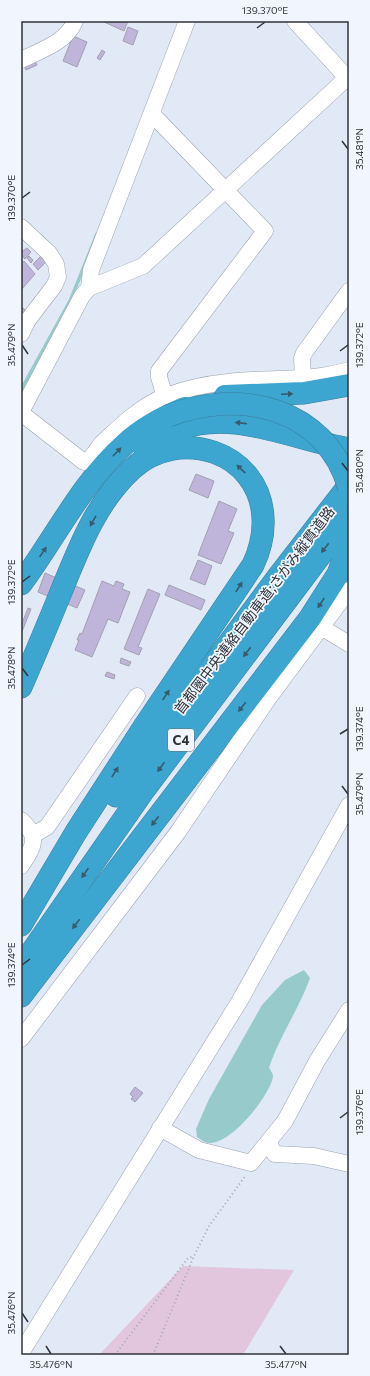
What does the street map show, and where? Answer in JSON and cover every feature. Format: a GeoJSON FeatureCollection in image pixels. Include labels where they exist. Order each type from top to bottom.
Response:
{"type":"FeatureCollection","features":[{"type":"Feature","properties":{"kind":"highway"},"geometry":{"type":"LineString","coordinates":[[21,584],[91,482],[126,443],[147,427],[166,406],[201,402],[222,397],[304,393],[349,385]]}},
{"type":"Feature","properties":{"kind":"highway"},"geometry":{"type":"LineString","coordinates":[[166,406],[191,408],[228,403],[252,405],[277,411],[300,422],[322,439],[338,461],[349,487]]}},
{"type":"Feature","properties":{"kind":"highway"},"geometry":{"type":"LineString","coordinates":[[21,687],[81,544],[107,498],[125,472],[142,452],[168,434],[187,427],[210,422],[235,422],[260,426],[306,440],[349,449]]}},
{"type":"Feature","properties":{"kind":"highway"},"geometry":{"type":"LineString","coordinates":[[21,924],[76,832],[144,727],[246,578],[253,565],[262,540],[263,517],[261,504],[251,480],[233,462],[212,451],[189,447],[168,449],[160,452],[149,457],[132,470],[107,498]]}},
{"type":"Feature","properties":{"kind":"highway","name":"首都圏中央連絡自動車道;さがみ縦貫道路"},"geometry":{"type":"LineString","coordinates":[[21,931],[138,764],[277,578],[349,487]]}},
{"type":"Feature","properties":{"kind":"highway","name":"首都圏中央連絡自動車道;さがみ縦貫道路"},"geometry":{"type":"LineString","coordinates":[[31,969],[144,790],[349,517]]}},
{"type":"Feature","properties":{"kind":"highway"},"geometry":{"type":"LineString","coordinates":[[21,996],[31,969],[310,618],[338,574],[349,542]]}},
{"type":"Feature","properties":{"kind":"street"},"geometry":{"type":"LineString","coordinates":[[21,60],[64,38],[72,29],[75,21]]}},
{"type":"Feature","properties":{"kind":"street"},"geometry":{"type":"LineString","coordinates":[[89,288],[91,270],[187,21]]}},
{"type":"Feature","properties":{"kind":"street"},"geometry":{"type":"LineString","coordinates":[[295,21],[348,78],[143,266],[89,288],[82,296],[21,413],[84,462],[88,461],[100,445],[139,411],[166,406],[203,386],[229,382],[303,378],[335,374],[349,370]]}},
{"type":"Feature","properties":{"kind":"street"},"geometry":{"type":"LineString","coordinates":[[152,114],[264,231],[159,371],[158,377],[166,406]]}},
{"type":"Feature","properties":{"kind":"street"},"geometry":{"type":"LineString","coordinates":[[21,227],[49,253],[56,264],[58,277],[54,286],[28,320],[21,334]]}},
{"type":"Feature","properties":{"kind":"street"},"geometry":{"type":"LineString","coordinates":[[303,378],[302,358],[304,353],[349,291]]}},
{"type":"Feature","properties":{"kind":"street"},"geometry":{"type":"LineString","coordinates":[[21,1039],[178,832],[268,699],[349,590]]}},
{"type":"Feature","properties":{"kind":"street"},"geometry":{"type":"LineString","coordinates":[[321,627],[349,644]]}},
{"type":"Feature","properties":{"kind":"street"},"geometry":{"type":"LineString","coordinates":[[33,835],[47,827],[137,696]]}},
{"type":"Feature","properties":{"kind":"street"},"geometry":{"type":"LineString","coordinates":[[21,1352],[239,1002],[349,805]]}},
{"type":"Feature","properties":{"kind":"street"},"geometry":{"type":"LineString","coordinates":[[21,820],[31,830],[35,840],[32,849],[21,866]]}},
{"type":"Feature","properties":{"kind":"street"},"geometry":{"type":"LineString","coordinates":[[160,1128],[199,1150],[251,1163],[270,1142],[285,1121],[317,1061],[349,1010]]}},
{"type":"Feature","properties":{"kind":"street"},"geometry":{"type":"LineString","coordinates":[[270,1142],[271,1148],[275,1154],[314,1156],[349,1164]]}},
{"type":"Feature","properties":{"kind":"path"},"geometry":{"type":"LineString","coordinates":[[154,1355],[194,1256],[209,1226],[243,1181],[251,1163]]}},
{"type":"Feature","properties":{"kind":"path"},"geometry":{"type":"LineString","coordinates":[[115,1355],[188,1258],[194,1256]]}},
{"type":"Feature","properties":{"kind":"shaded area"},"geometry":{"type":"Polygon","coordinates":[[[304,970],[310,978],[273,1057],[269,1068],[273,1077],[264,1096],[247,1119],[227,1137],[217,1142],[208,1143],[197,1137],[196,1129],[209,1099],[262,1005],[285,980],[304,970]]]}},
{"type":"Feature","properties":{"kind":"shaded area"},"geometry":{"type":"Polygon","coordinates":[[[183,1266],[294,1270],[243,1355],[99,1355],[183,1266]]]}},
{"type":"Feature","properties":{"kind":"building"},"geometry":{"type":"Polygon","coordinates":[[[102,21],[128,21],[124,31],[102,21]]]}},
{"type":"Feature","properties":{"kind":"building"},"geometry":{"type":"Polygon","coordinates":[[[128,27],[138,31],[133,45],[123,41],[128,27]]]}},
{"type":"Feature","properties":{"kind":"building"},"geometry":{"type":"Polygon","coordinates":[[[73,36],[87,42],[77,67],[63,61],[73,36]]]}},
{"type":"Feature","properties":{"kind":"building"},"geometry":{"type":"Polygon","coordinates":[[[102,50],[105,52],[100,60],[97,58],[102,50]]]}},
{"type":"Feature","properties":{"kind":"building"},"geometry":{"type":"Polygon","coordinates":[[[34,59],[37,65],[26,70],[23,64],[34,59]]]}},
{"type":"Feature","properties":{"kind":"building"},"geometry":{"type":"Polygon","coordinates":[[[27,248],[31,252],[25,259],[21,255],[21,252],[27,248]]]}},
{"type":"Feature","properties":{"kind":"building"},"geometry":{"type":"Polygon","coordinates":[[[29,256],[33,260],[31,263],[27,258],[29,256]]]}},
{"type":"Feature","properties":{"kind":"building"},"geometry":{"type":"Polygon","coordinates":[[[41,256],[47,261],[38,270],[33,264],[41,256]]]}},
{"type":"Feature","properties":{"kind":"building"},"geometry":{"type":"Polygon","coordinates":[[[24,261],[35,274],[22,289],[21,264],[24,261]]]}},
{"type":"Feature","properties":{"kind":"building"},"geometry":{"type":"Polygon","coordinates":[[[21,306],[26,311],[21,317],[21,306]]]}},
{"type":"Feature","properties":{"kind":"building"},"geometry":{"type":"Polygon","coordinates":[[[196,474],[214,481],[208,498],[189,490],[196,474]]]}},
{"type":"Feature","properties":{"kind":"building"},"geometry":{"type":"Polygon","coordinates":[[[219,501],[237,509],[228,531],[234,533],[221,564],[198,555],[219,501]]]}},
{"type":"Feature","properties":{"kind":"building"},"geometry":{"type":"Polygon","coordinates":[[[198,560],[212,566],[205,585],[190,579],[198,560]]]}},
{"type":"Feature","properties":{"kind":"building"},"geometry":{"type":"Polygon","coordinates":[[[45,573],[85,590],[77,608],[38,592],[45,573]]]}},
{"type":"Feature","properties":{"kind":"building"},"geometry":{"type":"Polygon","coordinates":[[[102,581],[114,586],[116,581],[124,584],[122,589],[130,592],[118,623],[108,619],[92,657],[75,650],[79,640],[77,640],[80,633],[82,634],[102,581]]]}},
{"type":"Feature","properties":{"kind":"building"},"geometry":{"type":"Polygon","coordinates":[[[169,585],[205,600],[201,610],[165,595],[169,585]]]}},
{"type":"Feature","properties":{"kind":"building"},"geometry":{"type":"Polygon","coordinates":[[[148,589],[160,594],[138,647],[142,648],[139,655],[124,649],[148,589]]]}},
{"type":"Feature","properties":{"kind":"building"},"geometry":{"type":"Polygon","coordinates":[[[28,608],[31,609],[21,634],[21,626],[28,608]]]}},
{"type":"Feature","properties":{"kind":"building"},"geometry":{"type":"Polygon","coordinates":[[[121,658],[131,662],[129,666],[120,663],[121,658]]]}},
{"type":"Feature","properties":{"kind":"building"},"geometry":{"type":"Polygon","coordinates":[[[107,672],[115,675],[114,679],[105,676],[107,672]]]}},
{"type":"Feature","properties":{"kind":"building"},"geometry":{"type":"Polygon","coordinates":[[[135,1087],[143,1093],[135,1102],[131,1099],[133,1097],[130,1094],[135,1087]]]}},
{"type":"Feature","properties":{"kind":"waterway"},"geometry":{"type":"LineString","coordinates":[[21,390],[71,299],[97,234]]}}]}
